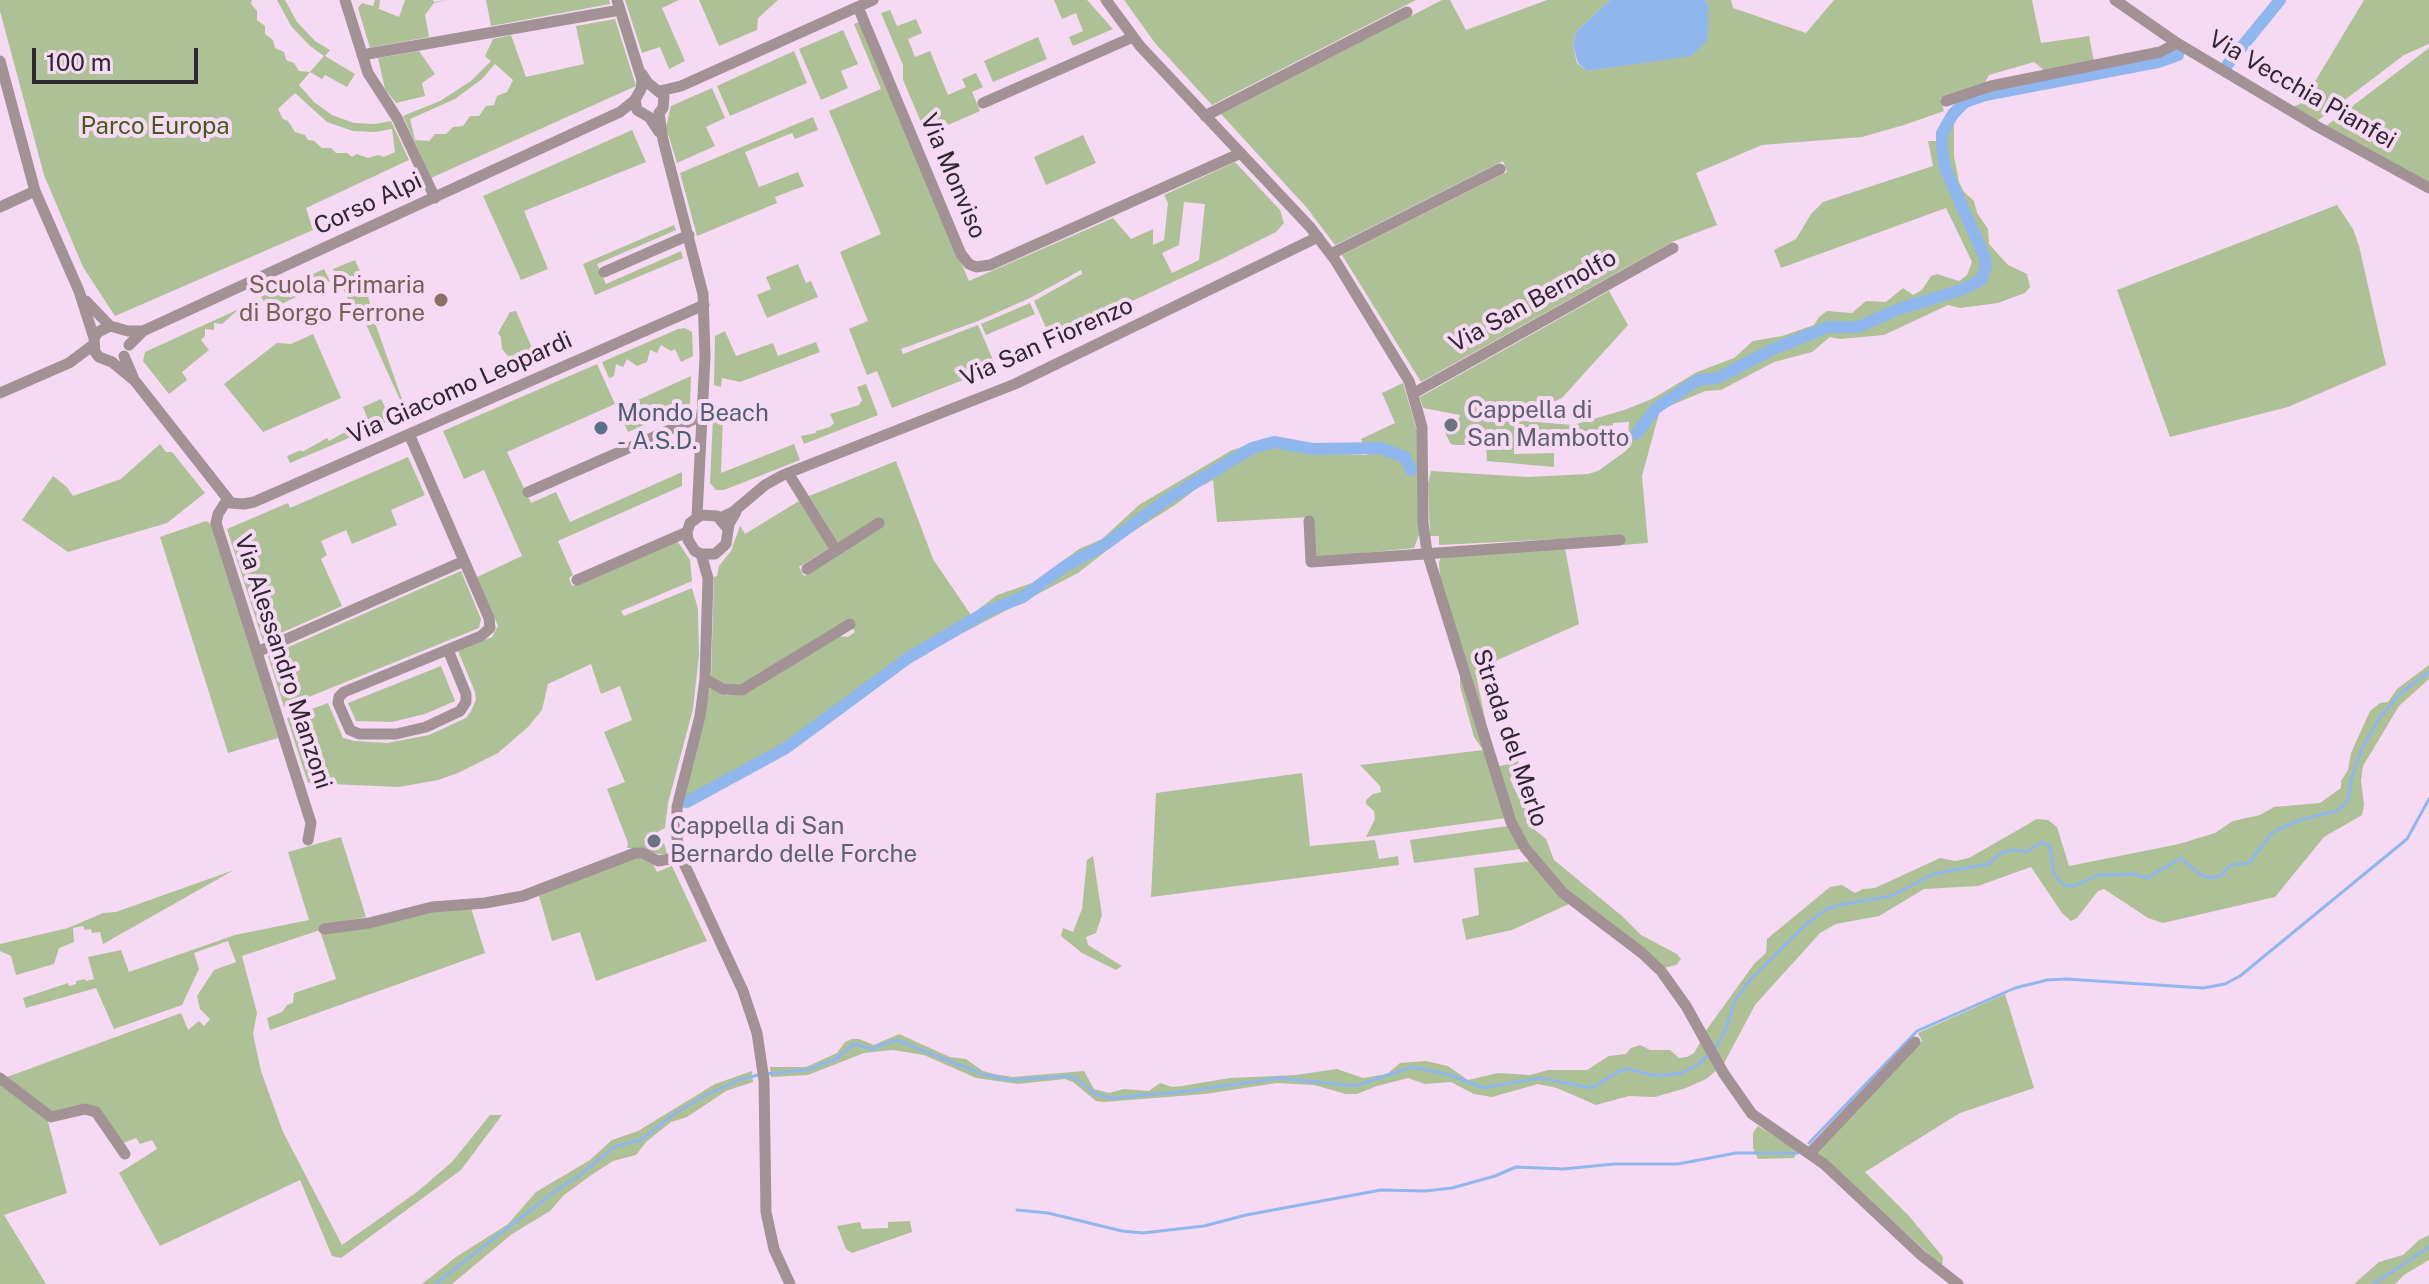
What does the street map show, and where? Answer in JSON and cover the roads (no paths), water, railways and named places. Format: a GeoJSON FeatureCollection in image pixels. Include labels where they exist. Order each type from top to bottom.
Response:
{"type":"FeatureCollection","features":[{"type":"Feature","properties":{"kind":"street"},"geometry":{"type":"LineString","coordinates":[[345,0],[370,78],[397,118],[435,198]]}},
{"type":"Feature","properties":{"kind":"street","name":"Corso Alpi"},"geometry":{"type":"LineString","coordinates":[[126,350],[143,331],[873,0]]}},
{"type":"Feature","properties":{"kind":"street"},"geometry":{"type":"LineString","coordinates":[[1106,0],[1133,37],[1318,237],[1403,370],[1414,393],[1423,434],[1423,523],[1427,552]]}},
{"type":"Feature","properties":{"kind":"street","name":"Via Vecchia Pianfei"},"geometry":{"type":"LineString","coordinates":[[2115,0],[2177,43],[2318,127],[2429,188]]}},
{"type":"Feature","properties":{"kind":"street"},"geometry":{"type":"LineString","coordinates":[[362,55],[619,5],[663,140],[704,305],[700,490],[709,516],[728,529],[726,544],[715,554],[707,574]]}},
{"type":"Feature","properties":{"kind":"street","name":"Via Monviso"},"geometry":{"type":"LineString","coordinates":[[858,7],[961,254],[976,267],[990,265],[1241,153]]}},
{"type":"Feature","properties":{"kind":"street"},"geometry":{"type":"LineString","coordinates":[[1205,116],[1407,12]]}},
{"type":"Feature","properties":{"kind":"street"},"geometry":{"type":"LineString","coordinates":[[983,103],[1133,37]]}},
{"type":"Feature","properties":{"kind":"street"},"geometry":{"type":"LineString","coordinates":[[1946,101],[1991,86],[2160,52],[2177,43]]}},
{"type":"Feature","properties":{"kind":"street"},"geometry":{"type":"LineString","coordinates":[[0,61],[3,85],[35,191],[79,291],[99,357]]}},
{"type":"Feature","properties":{"kind":"street"},"geometry":{"type":"LineString","coordinates":[[1331,254],[1500,169]]}},
{"type":"Feature","properties":{"kind":"street"},"geometry":{"type":"LineString","coordinates":[[0,207],[35,191]]}},
{"type":"Feature","properties":{"kind":"street"},"geometry":{"type":"LineString","coordinates":[[604,272],[689,235]]}},
{"type":"Feature","properties":{"kind":"street","name":"Via San Fiorenzo"},"geometry":{"type":"LineString","coordinates":[[728,529],[738,508],[761,487],[788,473],[1015,384],[1318,237]]}},
{"type":"Feature","properties":{"kind":"street","name":"Via San Bernolfo"},"geometry":{"type":"LineString","coordinates":[[1414,393],[1673,248]]}},
{"type":"Feature","properties":{"kind":"street"},"geometry":{"type":"LineString","coordinates":[[79,291],[95,313],[116,328],[135,381]]}},
{"type":"Feature","properties":{"kind":"street","name":"Via Giacomo Leopardi"},"geometry":{"type":"LineString","coordinates":[[229,501],[254,502],[704,305]]}},
{"type":"Feature","properties":{"kind":"street"},"geometry":{"type":"LineString","coordinates":[[69,363],[94,342],[98,332],[116,328]]}},
{"type":"Feature","properties":{"kind":"street","name":"Corso Alpi"},"geometry":{"type":"LineString","coordinates":[[116,328],[143,331]]}},
{"type":"Feature","properties":{"kind":"street"},"geometry":{"type":"LineString","coordinates":[[112,362],[126,350]]}},
{"type":"Feature","properties":{"kind":"street"},"geometry":{"type":"LineString","coordinates":[[0,393],[69,363],[99,357],[112,362],[135,381],[229,501]]}},
{"type":"Feature","properties":{"kind":"street"},"geometry":{"type":"LineString","coordinates":[[528,492],[704,415]]}},
{"type":"Feature","properties":{"kind":"street"},"geometry":{"type":"LineString","coordinates":[[409,434],[489,618],[490,628],[485,634],[341,694],[338,703],[350,730],[359,734],[396,734],[426,727],[460,711],[466,702],[466,694],[448,650]]}},
{"type":"Feature","properties":{"kind":"street"},"geometry":{"type":"LineString","coordinates":[[788,473],[836,550]]}},
{"type":"Feature","properties":{"kind":"street","name":"Via Alessandro Manzoni"},"geometry":{"type":"LineString","coordinates":[[229,501],[218,514],[216,523],[311,823],[308,840]]}},
{"type":"Feature","properties":{"kind":"street","name":"Via San Fiorenzo"},"geometry":{"type":"LineString","coordinates":[[709,516],[738,508]]}},
{"type":"Feature","properties":{"kind":"street"},"geometry":{"type":"LineString","coordinates":[[709,516],[690,523],[687,536],[695,551],[715,554]]}},
{"type":"Feature","properties":{"kind":"street"},"geometry":{"type":"LineString","coordinates":[[1309,521],[1311,562],[1620,540]]}},
{"type":"Feature","properties":{"kind":"street"},"geometry":{"type":"LineString","coordinates":[[807,569],[879,523]]}},
{"type":"Feature","properties":{"kind":"street"},"geometry":{"type":"LineString","coordinates":[[577,580],[672,539],[687,536]]}},
{"type":"Feature","properties":{"kind":"street","name":"Strada del Merlo"},"geometry":{"type":"LineString","coordinates":[[1427,552],[1483,736],[1518,838],[1563,893],[1661,971],[1686,1006],[1719,1067],[1752,1114],[1810,1153],[1921,1255],[1958,1284]]}},
{"type":"Feature","properties":{"kind":"street"},"geometry":{"type":"LineString","coordinates":[[701,554],[707,574],[705,679],[700,716],[677,807],[676,825],[681,857],[743,991],[757,1033],[763,1073],[766,1212],[774,1249],[790,1284]]}},
{"type":"Feature","properties":{"kind":"street"},"geometry":{"type":"LineString","coordinates":[[257,652],[464,561]]}},
{"type":"Feature","properties":{"kind":"street"},"geometry":{"type":"LineString","coordinates":[[705,679],[723,689],[742,690],[850,624]]}},
{"type":"Feature","properties":{"kind":"street"},"geometry":{"type":"LineString","coordinates":[[324,929],[377,921],[432,907],[523,896],[635,853],[643,853],[658,861],[681,857]]}},
{"type":"Feature","properties":{"kind":"street"},"geometry":{"type":"LineString","coordinates":[[1810,1153],[1915,1042]]}},
{"type":"Feature","properties":{"kind":"street"},"geometry":{"type":"LineString","coordinates":[[0,1078],[51,1117],[85,1109],[96,1112],[125,1154]]}},
{"type":"Feature","properties":{"kind":"water"},"geometry":{"type":"Polygon","coordinates":[[[1610,0],[1705,0],[1709,6],[1707,41],[1691,56],[1587,71],[1578,63],[1573,46],[1576,32],[1610,0]]]}},
{"type":"Feature","properties":{"kind":"waterway"},"geometry":{"type":"LineString","coordinates":[[2228,64],[2280,0]]}},
{"type":"Feature","properties":{"kind":"waterway"},"geometry":{"type":"LineString","coordinates":[[1636,434],[1656,408],[1698,380],[1718,378],[1771,350],[1828,327],[1858,327],[1981,280],[1986,266],[1985,258],[1945,168],[1942,148],[1942,133],[1953,114],[1965,102],[1985,95],[2158,62],[2178,55]]}},
{"type":"Feature","properties":{"kind":"waterway"},"geometry":{"type":"LineString","coordinates":[[687,802],[786,748],[908,658],[988,611],[1023,597],[1064,567],[1106,544],[1166,500],[1252,448],[1274,442],[1312,449],[1380,448],[1405,457],[1411,470]]}},
{"type":"Feature","properties":{"kind":"waterway"},"geometry":{"type":"LineString","coordinates":[[1714,1049],[1725,1031],[1735,1000],[1751,979],[1806,924],[1827,909],[1891,896],[1933,874],[1988,864],[2003,852],[2026,852],[2042,842],[2049,846],[2052,854],[2053,872],[2067,886],[2098,875],[2135,874],[2147,878],[2181,858],[2199,874],[2210,878],[2220,876],[2231,865],[2249,863],[2271,834],[2279,829],[2336,811],[2344,805],[2362,748],[2380,717],[2401,693],[2429,672]]}},
{"type":"Feature","properties":{"kind":"waterway"},"geometry":{"type":"LineString","coordinates":[[1809,1143],[1917,1031],[2015,988],[2066,979],[2203,988],[2225,984],[2240,976],[2407,839],[2429,799]]}},
{"type":"Feature","properties":{"kind":"waterway"},"geometry":{"type":"LineString","coordinates":[[766,1074],[807,1070],[836,1059],[854,1044],[871,1049],[897,1040],[982,1074],[1010,1080],[1068,1076],[1077,1079],[1095,1094],[1111,1098],[1280,1078],[1355,1086],[1412,1067],[1451,1075],[1483,1088],[1540,1078],[1592,1088],[1619,1071],[1628,1069],[1656,1076],[1681,1073],[1709,1055]]}},
{"type":"Feature","properties":{"kind":"waterway"},"geometry":{"type":"LineString","coordinates":[[435,1284],[614,1147],[643,1139],[671,1116],[706,1095],[758,1075]]}},
{"type":"Feature","properties":{"kind":"waterway"},"geometry":{"type":"LineString","coordinates":[[1017,1210],[1048,1213],[1143,1233],[1204,1226],[1246,1215],[1381,1190],[1452,1188],[1516,1167],[1563,1169],[1614,1164],[1678,1164],[1736,1153],[1798,1153]]}},
{"type":"Feature","properties":{"kind":"waterway"},"geometry":{"type":"LineString","coordinates":[[2373,1284],[2429,1247]]}},
{"type":"Feature","properties":{"kind":"place","name":"Scuola Primaria di Borgo Ferrone"},"geometry":{"type":"Point","coordinates":[441,300]}},
{"type":"Feature","properties":{"kind":"place","name":"Cappella di San Mambotto"},"geometry":{"type":"Point","coordinates":[1451,425]}},
{"type":"Feature","properties":{"kind":"place","name":"Mondo Beach - A.S.D."},"geometry":{"type":"Point","coordinates":[601,428]}},
{"type":"Feature","properties":{"kind":"place","name":"Cappella di San Bernardo delle Forche"},"geometry":{"type":"Point","coordinates":[654,841]}},
{"type":"Feature","properties":{"kind":"park label","name":"Parco Europa"},"geometry":{"type":"Point","coordinates":[155,127]}}]}
